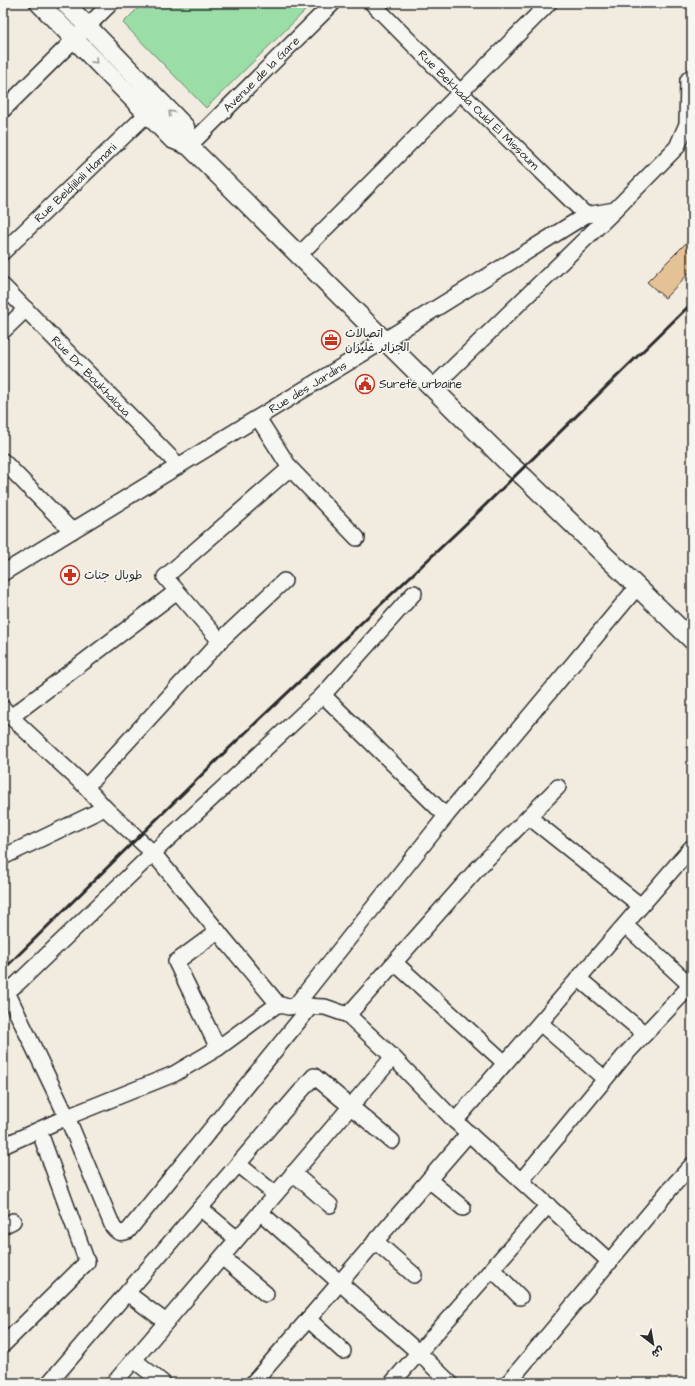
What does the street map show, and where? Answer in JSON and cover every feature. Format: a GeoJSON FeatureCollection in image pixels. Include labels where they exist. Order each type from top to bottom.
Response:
{"type":"FeatureCollection","features":[{"type":"Feature","properties":{"kind":"street"},"geometry":{"type":"LineString","coordinates":[[39,3],[172,139],[189,146],[509,464],[638,586],[692,640]]}},
{"type":"Feature","properties":{"kind":"street"},"geometry":{"type":"LineString","coordinates":[[65,3],[184,127],[189,146]]}},
{"type":"Feature","properties":{"kind":"street"},"geometry":{"type":"LineString","coordinates":[[3,110],[111,3]]}},
{"type":"Feature","properties":{"kind":"street","name":"Avenue de la Gare"},"geometry":{"type":"LineString","coordinates":[[189,146],[333,3]]}},
{"type":"Feature","properties":{"kind":"street","name":"Rue Bekhada Ould El Missoum"},"geometry":{"type":"LineString","coordinates":[[372,3],[460,92],[586,215]]}},
{"type":"Feature","properties":{"kind":"street"},"geometry":{"type":"LineString","coordinates":[[298,255],[549,3]]}},
{"type":"Feature","properties":{"kind":"street"},"geometry":{"type":"LineString","coordinates":[[432,388],[615,210],[677,147],[687,124],[688,80],[692,76]]}},
{"type":"Feature","properties":{"kind":"street","name":"Rue Beldjillali Hamani"},"geometry":{"type":"LineString","coordinates":[[3,252],[148,114]]}},
{"type":"Feature","properties":{"kind":"street","name":"Rue des Jardins"},"geometry":{"type":"LineString","coordinates":[[3,573],[258,418],[586,215],[615,210]]}},
{"type":"Feature","properties":{"kind":"street","name":"Rue Dr Boukhaloua"},"geometry":{"type":"LineString","coordinates":[[3,286],[179,466]]}},
{"type":"Feature","properties":{"kind":"street"},"geometry":{"type":"LineString","coordinates":[[3,331],[26,309]]}},
{"type":"Feature","properties":{"kind":"street"},"geometry":{"type":"LineString","coordinates":[[258,418],[290,468],[357,538]]}},
{"type":"Feature","properties":{"kind":"street"},"geometry":{"type":"LineString","coordinates":[[3,461],[72,531]]}},
{"type":"Feature","properties":{"kind":"street"},"geometry":{"type":"LineString","coordinates":[[220,641],[165,577],[290,468]]}},
{"type":"Feature","properties":{"kind":"street"},"geometry":{"type":"LineString","coordinates":[[86,787],[220,641],[284,581]]}},
{"type":"Feature","properties":{"kind":"street"},"geometry":{"type":"LineString","coordinates":[[296,1006],[446,816],[638,586]]}},
{"type":"Feature","properties":{"kind":"street"},"geometry":{"type":"LineString","coordinates":[[177,591],[7,713],[86,787],[105,808],[153,853],[278,1004],[288,1007],[324,1007],[348,1016],[393,1057],[455,1121],[610,1262]]}},
{"type":"Feature","properties":{"kind":"street"},"geometry":{"type":"LineString","coordinates":[[311,1006],[128,1231],[122,1233],[117,1232],[113,1227],[67,1117],[5,994],[322,695],[414,593]]}},
{"type":"Feature","properties":{"kind":"street"},"geometry":{"type":"LineString","coordinates":[[322,695],[446,816]]}},
{"type":"Feature","properties":{"kind":"street"},"geometry":{"type":"LineString","coordinates":[[348,1016],[478,868],[558,787]]}},
{"type":"Feature","properties":{"kind":"street"},"geometry":{"type":"LineString","coordinates":[[3,856],[105,808]]}},
{"type":"Feature","properties":{"kind":"street"},"geometry":{"type":"LineString","coordinates":[[529,817],[641,906]]}},
{"type":"Feature","properties":{"kind":"street"},"geometry":{"type":"LineString","coordinates":[[455,1121],[692,847]]}},
{"type":"Feature","properties":{"kind":"street"},"geometry":{"type":"LineString","coordinates":[[522,1181],[605,1079],[691,984],[625,924]]}},
{"type":"Feature","properties":{"kind":"street"},"geometry":{"type":"LineString","coordinates":[[218,931],[176,962],[218,1048]]}},
{"type":"Feature","properties":{"kind":"street"},"geometry":{"type":"LineString","coordinates":[[395,963],[505,1063]]}},
{"type":"Feature","properties":{"kind":"street"},"geometry":{"type":"LineString","coordinates":[[578,978],[645,1034]]}},
{"type":"Feature","properties":{"kind":"street"},"geometry":{"type":"LineString","coordinates":[[3,1146],[67,1117],[174,1074],[218,1048],[278,1004]]}},
{"type":"Feature","properties":{"kind":"street"},"geometry":{"type":"LineString","coordinates":[[540,1023],[605,1079]]}},
{"type":"Feature","properties":{"kind":"street"},"geometry":{"type":"LineString","coordinates":[[114,1383],[393,1057]]}},
{"type":"Feature","properties":{"kind":"street"},"geometry":{"type":"LineString","coordinates":[[49,1383],[314,1076],[392,1142]]}},
{"type":"Feature","properties":{"kind":"street"},"geometry":{"type":"LineString","coordinates":[[3,1345],[88,1262],[39,1130]]}},
{"type":"Feature","properties":{"kind":"street"},"geometry":{"type":"LineString","coordinates":[[253,1383],[375,1241],[470,1134]]}},
{"type":"Feature","properties":{"kind":"street"},"geometry":{"type":"LineString","coordinates":[[238,1164],[275,1194]]}},
{"type":"Feature","properties":{"kind":"street"},"geometry":{"type":"LineString","coordinates":[[508,1383],[670,1189],[692,1165]]}},
{"type":"Feature","properties":{"kind":"street"},"geometry":{"type":"LineString","coordinates":[[293,1173],[330,1205]]}},
{"type":"Feature","properties":{"kind":"street"},"geometry":{"type":"LineString","coordinates":[[429,1180],[463,1208]]}},
{"type":"Feature","properties":{"kind":"street"},"geometry":{"type":"LineString","coordinates":[[392,1383],[548,1205]]}},
{"type":"Feature","properties":{"kind":"street"},"geometry":{"type":"LineString","coordinates":[[200,1208],[237,1239]]}},
{"type":"Feature","properties":{"kind":"street"},"geometry":{"type":"LineString","coordinates":[[260,1212],[419,1353],[450,1383]]}},
{"type":"Feature","properties":{"kind":"street"},"geometry":{"type":"LineString","coordinates":[[375,1241],[414,1275]]}},
{"type":"Feature","properties":{"kind":"street"},"geometry":{"type":"LineString","coordinates":[[222,1257],[266,1294]]}},
{"type":"Feature","properties":{"kind":"street"},"geometry":{"type":"LineString","coordinates":[[492,1269],[520,1297]]}},
{"type":"Feature","properties":{"kind":"street"},"geometry":{"type":"LineString","coordinates":[[127,1293],[166,1322]]}},
{"type":"Feature","properties":{"kind":"street"},"geometry":{"type":"LineString","coordinates":[[308,1319],[343,1352]]}},
{"type":"Feature","properties":{"kind":"street"},"geometry":{"type":"LineString","coordinates":[[134,1360],[163,1383]]}},
{"type":"Feature","properties":{"kind":"shaded area"},"geometry":{"type":"Polygon","coordinates":[[[3,474],[13,484],[3,492],[3,474]]]}},
{"type":"Feature","properties":{"kind":"green space"},"geometry":{"type":"Polygon","coordinates":[[[143,3],[313,3],[206,108],[123,23],[143,3]]]}},
{"type":"Feature","properties":{"kind":"building"},"geometry":{"type":"Polygon","coordinates":[[[692,237],[692,270],[665,298],[647,282],[692,237]]]}},
{"type":"Feature","properties":{"kind":"railway"},"geometry":{"type":"LineString","coordinates":[[3,970],[223,754],[472,518],[692,303]]}},
{"type":"Feature","properties":{"kind":"place","name":"اتصالات الجزائر غليزان"},"geometry":{"type":"Point","coordinates":[331,340]}},
{"type":"Feature","properties":{"kind":"place","name":"Sureté urbaine"},"geometry":{"type":"Point","coordinates":[365,384]}},
{"type":"Feature","properties":{"kind":"place","name":"طوبال جنات"},"geometry":{"type":"Point","coordinates":[70,575]}}]}
